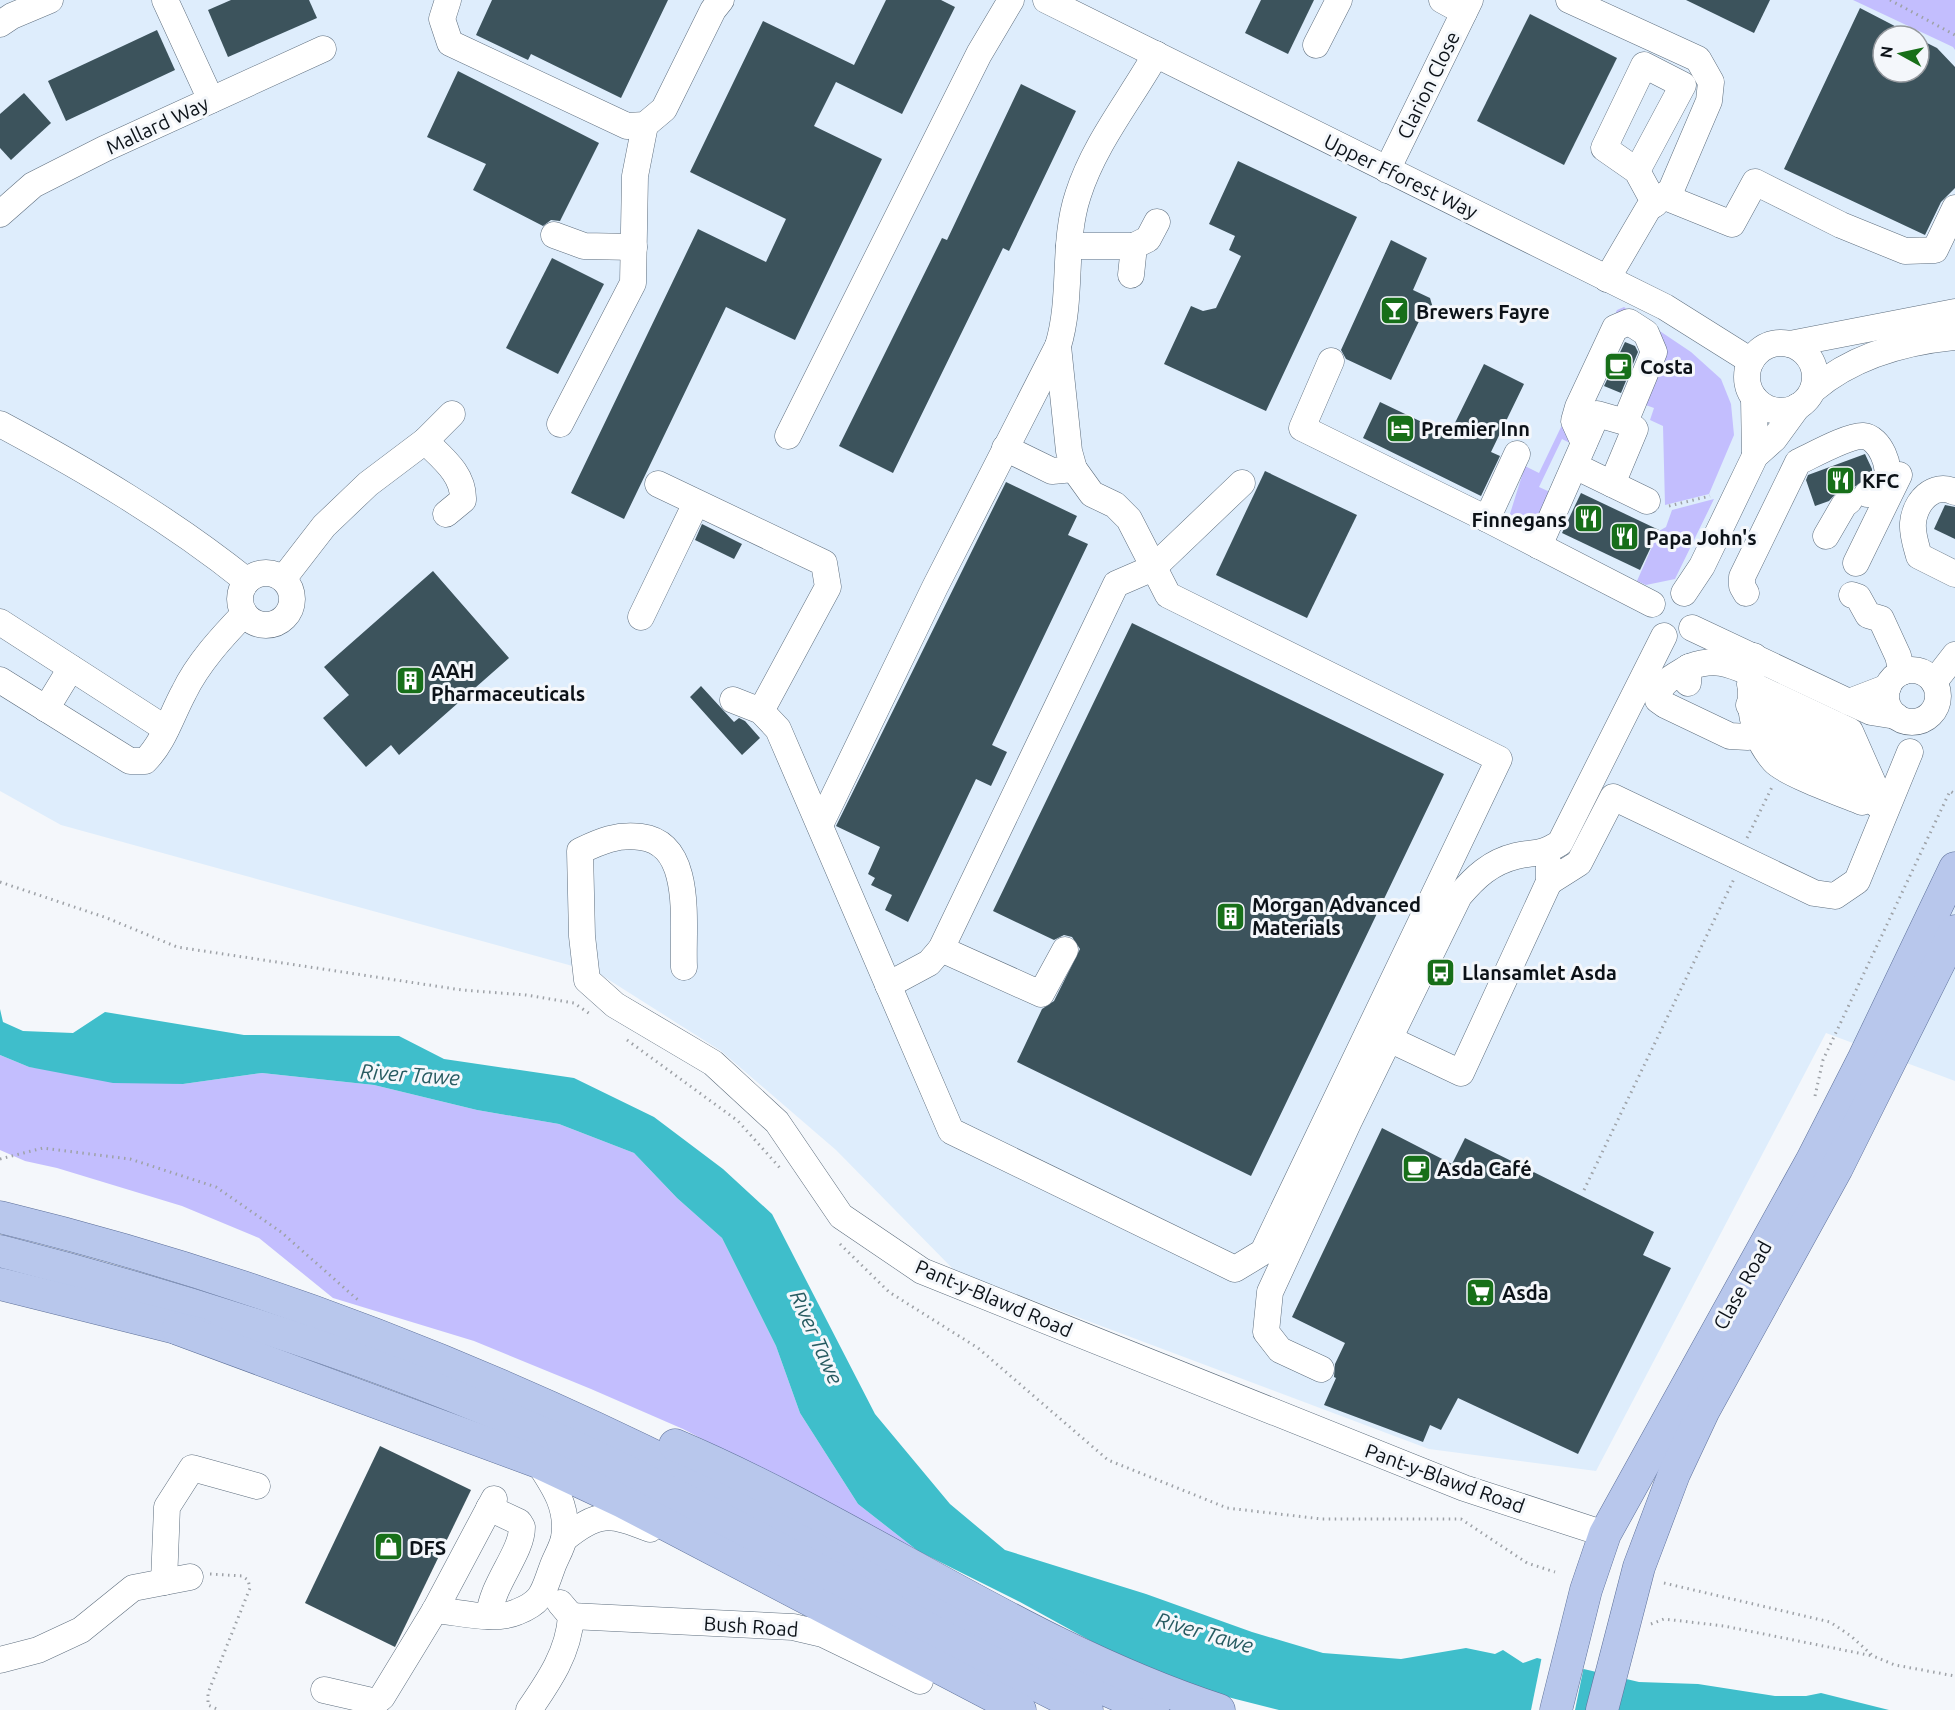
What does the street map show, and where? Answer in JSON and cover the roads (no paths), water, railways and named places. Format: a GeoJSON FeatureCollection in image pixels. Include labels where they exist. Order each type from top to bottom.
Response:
{"type":"FeatureCollection","features":[{"type":"Feature","properties":{"kind":"main road","name":"Clase Road"},"geometry":{"type":"LineString","coordinates":[[1556,1710],[1586,1590],[1605,1534],[1812,1160],[1864,1058],[1955,868]]}},
{"type":"Feature","properties":{"kind":"main road","name":"Clase Road"},"geometry":{"type":"LineString","coordinates":[[1602,1710],[1639,1567],[1674,1474],[1704,1410],[1838,1168],[1955,931]]}},
{"type":"Feature","properties":{"kind":"main road"},"geometry":{"type":"LineString","coordinates":[[0,1209],[287,1301],[497,1383],[693,1475],[991,1635],[1097,1687],[1153,1710]]}},
{"type":"Feature","properties":{"kind":"main road"},"geometry":{"type":"LineString","coordinates":[[0,1217],[102,1242]]}},
{"type":"Feature","properties":{"kind":"main road"},"geometry":{"type":"LineString","coordinates":[[0,1251],[95,1275],[272,1330],[445,1393],[563,1442],[683,1499],[953,1643],[1087,1710]]}},
{"type":"Feature","properties":{"kind":"main road"},"geometry":{"type":"LineString","coordinates":[[0,1284],[445,1393]]}},
{"type":"Feature","properties":{"kind":"main road"},"geometry":{"type":"LineString","coordinates":[[178,1329],[537,1462],[623,1502],[1020,1710]]}},
{"type":"Feature","properties":{"kind":"main road"},"geometry":{"type":"LineString","coordinates":[[570,1416],[640,1430],[745,1475],[1047,1639],[1117,1671],[1219,1710]]}},
{"type":"Feature","properties":{"kind":"street"},"geometry":{"type":"LineString","coordinates":[[0,24],[12,16],[50,0]]}},
{"type":"Feature","properties":{"kind":"street"},"geometry":{"type":"LineString","coordinates":[[165,0],[211,100]]}},
{"type":"Feature","properties":{"kind":"street"},"geometry":{"type":"LineString","coordinates":[[448,0],[442,19],[450,43],[627,126],[645,125],[664,110],[713,10],[721,0]]}},
{"type":"Feature","properties":{"kind":"street"},"geometry":{"type":"LineString","coordinates":[[788,436],[979,54],[1011,0]]}},
{"type":"Feature","properties":{"kind":"street","name":"Upper Fforest Way"},"geometry":{"type":"LineString","coordinates":[[1046,0],[1075,7],[1156,54],[1665,307],[1751,361]]}},
{"type":"Feature","properties":{"kind":"street"},"geometry":{"type":"LineString","coordinates":[[1316,45],[1339,0]]}},
{"type":"Feature","properties":{"kind":"street"},"geometry":{"type":"LineString","coordinates":[[1569,0],[1698,59],[1711,82],[1709,101],[1671,190],[1648,209],[1607,279]]}},
{"type":"Feature","properties":{"kind":"street","name":"Clarion Close"},"geometry":{"type":"LineString","coordinates":[[1387,170],[1459,4]]}},
{"type":"Feature","properties":{"kind":"street","name":"Mallard Way"},"geometry":{"type":"LineString","coordinates":[[4,202],[84,159],[323,50]]}},
{"type":"Feature","properties":{"kind":"street"},"geometry":{"type":"LineString","coordinates":[[820,825],[1005,448],[1058,346],[1063,330],[1077,196],[1091,161],[1156,54]]}},
{"type":"Feature","properties":{"kind":"street"},"geometry":{"type":"LineString","coordinates":[[560,424],[633,283],[636,176],[645,125]]}},
{"type":"Feature","properties":{"kind":"street"},"geometry":{"type":"LineString","coordinates":[[1637,171],[1660,200],[1731,224],[1755,182],[1841,225],[1905,251],[1935,250],[1955,208]]}},
{"type":"Feature","properties":{"kind":"street"},"geometry":{"type":"LineString","coordinates":[[554,235],[584,246],[634,247]]}},
{"type":"Feature","properties":{"kind":"street"},"geometry":{"type":"LineString","coordinates":[[1070,246],[1150,238],[1131,275]]}},
{"type":"Feature","properties":{"kind":"street"},"geometry":{"type":"LineString","coordinates":[[1755,456],[1754,398],[1747,380],[1751,361],[1767,346],[1790,344],[1955,312]]}},
{"type":"Feature","properties":{"kind":"street"},"geometry":{"type":"LineString","coordinates":[[1625,422],[1654,352],[1646,333],[1629,322],[1615,328],[1578,407],[1574,421],[1580,454],[1612,484],[1657,504]]}},
{"type":"Feature","properties":{"kind":"street"},"geometry":{"type":"LineString","coordinates":[[1754,398],[1761,404],[1779,411],[1805,398],[1831,375],[1862,357],[1933,339],[1955,337]]}},
{"type":"Feature","properties":{"kind":"street"},"geometry":{"type":"LineString","coordinates":[[1684,593],[1702,566],[1755,456],[1774,439],[1805,398],[1815,378],[1809,356],[1790,344]]}},
{"type":"Feature","properties":{"kind":"street"},"geometry":{"type":"LineString","coordinates":[[734,700],[761,711],[778,729],[951,1131],[1235,1269],[1263,1252],[1499,759],[1168,596],[1129,519],[1115,505],[1092,494],[1074,470],[1069,451],[1058,346]]}},
{"type":"Feature","properties":{"kind":"street"},"geometry":{"type":"LineString","coordinates":[[1330,379],[1302,428],[1487,519],[1652,604]]}},
{"type":"Feature","properties":{"kind":"street"},"geometry":{"type":"LineString","coordinates":[[283,579],[324,526],[368,484],[425,441],[452,414]]}},
{"type":"Feature","properties":{"kind":"street"},"geometry":{"type":"LineString","coordinates":[[1539,546],[1598,414],[1625,422],[1635,429],[1612,484]]}},
{"type":"Feature","properties":{"kind":"street"},"geometry":{"type":"LineString","coordinates":[[0,424],[88,472],[214,554],[247,581]]}},
{"type":"Feature","properties":{"kind":"street"},"geometry":{"type":"LineString","coordinates":[[1746,594],[1742,586],[1742,578],[1798,462],[1852,438],[1863,436],[1877,443],[1888,471],[1887,481],[1881,489],[1844,505],[1826,536]]}},
{"type":"Feature","properties":{"kind":"street"},"geometry":{"type":"LineString","coordinates":[[425,441],[456,472],[464,488],[463,500],[446,514]]}},
{"type":"Feature","properties":{"kind":"street"},"geometry":{"type":"LineString","coordinates":[[1005,448],[1052,471],[1074,470]]}},
{"type":"Feature","properties":{"kind":"street"},"geometry":{"type":"LineString","coordinates":[[1487,519],[1517,454]]}},
{"type":"Feature","properties":{"kind":"street"},"geometry":{"type":"LineString","coordinates":[[1856,563],[1899,475]]}},
{"type":"Feature","properties":{"kind":"street"},"geometry":{"type":"LineString","coordinates":[[888,985],[929,963],[941,949],[1095,602],[1116,584],[1152,568],[1242,483]]}},
{"type":"Feature","properties":{"kind":"street"},"geometry":{"type":"LineString","coordinates":[[658,484],[824,563],[828,587],[761,711]]}},
{"type":"Feature","properties":{"kind":"street"},"geometry":{"type":"LineString","coordinates":[[1955,492],[1949,489],[1935,489],[1926,494],[1913,520],[1913,534],[1919,556],[1955,574]]}},
{"type":"Feature","properties":{"kind":"street"},"geometry":{"type":"LineString","coordinates":[[641,617],[696,503]]}},
{"type":"Feature","properties":{"kind":"street"},"geometry":{"type":"LineString","coordinates":[[265,573],[283,579],[292,594],[292,603],[284,618],[267,625],[259,624],[244,614],[240,597],[247,581],[265,573]]}},
{"type":"Feature","properties":{"kind":"street"},"geometry":{"type":"LineString","coordinates":[[1670,590],[1684,593],[1695,605],[1697,613],[1692,628],[1680,636],[1664,636],[1653,626],[1650,611],[1652,604],[1656,598],[1670,590]]}},
{"type":"Feature","properties":{"kind":"street"},"geometry":{"type":"LineString","coordinates":[[1852,595],[1858,597],[1868,615],[1881,619],[1898,656],[1895,679],[1887,703],[1909,718]]}},
{"type":"Feature","properties":{"kind":"street"},"geometry":{"type":"LineString","coordinates":[[0,680],[130,761],[145,761],[156,750],[185,690],[222,637],[244,614]]}},
{"type":"Feature","properties":{"kind":"street"},"geometry":{"type":"LineString","coordinates":[[0,622],[166,729]]}},
{"type":"Feature","properties":{"kind":"street"},"geometry":{"type":"LineString","coordinates":[[1692,628],[1749,686],[1850,731],[1886,811]]}},
{"type":"Feature","properties":{"kind":"street"},"geometry":{"type":"LineString","coordinates":[[1321,1369],[1280,1350],[1266,1332],[1270,1292],[1389,1038],[1459,896],[1473,880],[1493,864],[1549,850],[1560,843],[1664,636]]}},
{"type":"Feature","properties":{"kind":"street"},"geometry":{"type":"LineString","coordinates":[[1934,682],[1955,656]]}},
{"type":"Feature","properties":{"kind":"street"},"geometry":{"type":"LineString","coordinates":[[1756,731],[1748,737],[1730,736],[1658,700],[1658,691],[1663,683],[1688,676],[1708,661],[1728,664],[1749,686],[1849,702],[1871,712],[1909,718],[1937,704],[1937,689],[1934,682],[1923,672],[1908,670],[1849,702]]}},
{"type":"Feature","properties":{"kind":"street"},"geometry":{"type":"LineString","coordinates":[[46,709],[71,668]]}},
{"type":"Feature","properties":{"kind":"street"},"geometry":{"type":"LineString","coordinates":[[1749,686],[1752,725],[1775,762],[1823,787],[1886,811]]}},
{"type":"Feature","properties":{"kind":"street"},"geometry":{"type":"LineString","coordinates":[[1550,882],[1579,863],[1613,797],[1814,893],[1835,896],[1857,881],[1910,752],[1909,718]]}},
{"type":"Feature","properties":{"kind":"street"},"geometry":{"type":"LineString","coordinates":[[1756,731],[1832,768],[1886,811]]}},
{"type":"Feature","properties":{"kind":"street","name":"Pant-y-Blawd Road"},"geometry":{"type":"LineString","coordinates":[[684,967],[681,882],[677,862],[669,850],[655,839],[632,836],[606,838],[580,851],[582,936],[587,980],[615,1005],[713,1063],[777,1122],[841,1216],[922,1271],[1464,1488],[1605,1534]]}},
{"type":"Feature","properties":{"kind":"street"},"geometry":{"type":"LineString","coordinates":[[1389,1038],[1461,1073],[1550,882],[1549,850]]}},
{"type":"Feature","properties":{"kind":"street"},"geometry":{"type":"LineString","coordinates":[[941,949],[1041,994],[1065,950]]}},
{"type":"Feature","properties":{"kind":"street"},"geometry":{"type":"LineString","coordinates":[[435,1610],[489,1616],[515,1613],[535,1604],[544,1594],[564,1539],[564,1517],[558,1493],[537,1462]]}},
{"type":"Feature","properties":{"kind":"street"},"geometry":{"type":"LineString","coordinates":[[164,1582],[167,1507],[192,1468],[257,1486]]}},
{"type":"Feature","properties":{"kind":"street"},"geometry":{"type":"LineString","coordinates":[[324,1690],[379,1701],[435,1610],[492,1503],[519,1522],[522,1527],[520,1538],[492,1596],[489,1616]]}},
{"type":"Feature","properties":{"kind":"street"},"geometry":{"type":"LineString","coordinates":[[564,1539],[584,1523],[603,1516],[620,1517],[759,1574]]}},
{"type":"Feature","properties":{"kind":"street"},"geometry":{"type":"LineString","coordinates":[[0,1660],[38,1650],[81,1630],[133,1588],[190,1577]]}},
{"type":"Feature","properties":{"kind":"street"},"geometry":{"type":"LineString","coordinates":[[529,1710],[565,1651],[570,1634],[571,1616],[564,1606],[544,1594]]}},
{"type":"Feature","properties":{"kind":"street","name":"Bush Road"},"geometry":{"type":"LineString","coordinates":[[571,1616],[793,1627],[823,1634],[920,1681]]}},
{"type":"Feature","properties":{"kind":"water","name":"River Tawe"},"geometry":{"type":"Polygon","coordinates":[[[0,1009],[3,1022],[23,1031],[73,1033],[105,1012],[244,1035],[399,1036],[444,1059],[574,1078],[654,1117],[723,1169],[772,1214],[875,1414],[950,1504],[1005,1550],[1146,1594],[1252,1632],[1323,1653],[1401,1659],[1466,1648],[1495,1654],[1503,1650],[1523,1663],[1537,1658],[1639,1682],[1698,1684],[1775,1696],[1806,1696],[1821,1693],[1889,1710],[1279,1710],[1196,1689],[1120,1657],[1020,1602],[918,1551],[858,1504],[800,1413],[776,1346],[722,1238],[677,1198],[634,1153],[559,1124],[477,1110],[374,1085],[262,1073],[183,1084],[113,1083],[29,1067],[0,1055],[0,1009]]]}},
{"type":"Feature","properties":{"kind":"place","name":"Brewers Fayre"},"geometry":{"type":"Point","coordinates":[1395,311]}},
{"type":"Feature","properties":{"kind":"place","name":"Costa"},"geometry":{"type":"Point","coordinates":[1619,366]}},
{"type":"Feature","properties":{"kind":"place","name":"Premier Inn"},"geometry":{"type":"Point","coordinates":[1400,428]}},
{"type":"Feature","properties":{"kind":"place","name":"KFC"},"geometry":{"type":"Point","coordinates":[1841,480]}},
{"type":"Feature","properties":{"kind":"place","name":"Finnegans"},"geometry":{"type":"Point","coordinates":[1588,519]}},
{"type":"Feature","properties":{"kind":"place","name":"Papa John's"},"geometry":{"type":"Point","coordinates":[1625,537]}},
{"type":"Feature","properties":{"kind":"place","name":"AAH Pharmaceuticals"},"geometry":{"type":"Point","coordinates":[410,681]}},
{"type":"Feature","properties":{"kind":"place","name":"Morgan Advanced Materials"},"geometry":{"type":"Point","coordinates":[1231,916]}},
{"type":"Feature","properties":{"kind":"place","name":"Llansamlet Asda"},"geometry":{"type":"Point","coordinates":[1441,972]}},
{"type":"Feature","properties":{"kind":"place","name":"Asda Café"},"geometry":{"type":"Point","coordinates":[1416,1168]}},
{"type":"Feature","properties":{"kind":"place","name":"Asda"},"geometry":{"type":"Point","coordinates":[1481,1292]}},
{"type":"Feature","properties":{"kind":"place","name":"DFS"},"geometry":{"type":"Point","coordinates":[388,1547]}}]}
